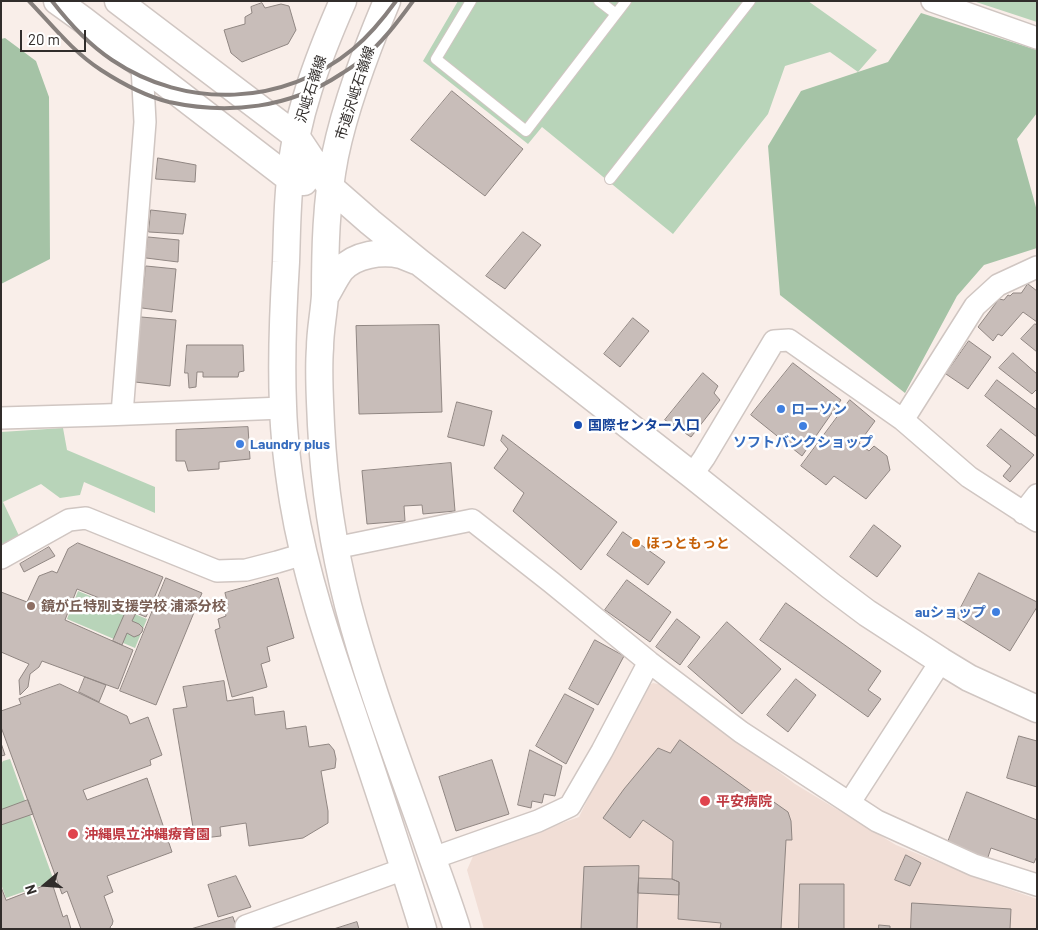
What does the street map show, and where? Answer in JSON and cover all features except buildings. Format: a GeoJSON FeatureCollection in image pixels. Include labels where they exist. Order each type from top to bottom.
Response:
{"type":"FeatureCollection","features":[{"type":"Feature","properties":{"kind":"street"},"geometry":{"type":"LineString","coordinates":[[57,1],[290,179],[330,187]]}},
{"type":"Feature","properties":{"kind":"street"},"geometry":{"type":"LineString","coordinates":[[118,1],[296,136],[330,187],[419,262],[692,475],[830,586],[867,613],[941,661],[992,689],[1037,709]]}},
{"type":"Feature","properties":{"kind":"street","name":"沢岻石嶺線"},"geometry":{"type":"LineString","coordinates":[[343,1],[309,87],[296,136],[290,179],[282,342],[283,408],[289,475],[304,554],[330,647],[423,929]]}},
{"type":"Feature","properties":{"kind":"street","name":"市道沢岻石嶺線"},"geometry":{"type":"LineString","coordinates":[[387,1],[346,113],[330,187],[324,270],[325,298],[320,348],[323,458],[335,548],[346,599],[363,655],[457,929]]}},
{"type":"Feature","properties":{"kind":"street"},"geometry":{"type":"LineString","coordinates":[[932,1],[1037,38]]}},
{"type":"Feature","properties":{"kind":"street"},"geometry":{"type":"LineString","coordinates":[[122,414],[145,122],[142,66]]}},
{"type":"Feature","properties":{"kind":"street"},"geometry":{"type":"LineString","coordinates":[[325,298],[342,269],[358,258],[374,254],[386,254],[401,255],[419,262]]}},
{"type":"Feature","properties":{"kind":"street"},"geometry":{"type":"LineString","coordinates":[[903,420],[975,306],[998,285],[1037,267]]}},
{"type":"Feature","properties":{"kind":"street"},"geometry":{"type":"LineString","coordinates":[[692,475],[774,341],[789,340],[903,420],[969,477],[1030,517],[1037,494]]}},
{"type":"Feature","properties":{"kind":"street"},"geometry":{"type":"LineString","coordinates":[[1,418],[283,408]]}},
{"type":"Feature","properties":{"kind":"street"},"geometry":{"type":"LineString","coordinates":[[1,558],[70,520],[86,518],[217,571],[246,570],[304,554]]}},
{"type":"Feature","properties":{"kind":"street"},"geometry":{"type":"LineString","coordinates":[[335,548],[472,520],[649,662],[740,732],[877,820],[974,865],[1037,885]]}},
{"type":"Feature","properties":{"kind":"street"},"geometry":{"type":"LineString","coordinates":[[850,802],[941,661]]}},
{"type":"Feature","properties":{"kind":"street"},"geometry":{"type":"LineString","coordinates":[[433,858],[538,822],[570,806],[602,751],[649,662]]}},
{"type":"Feature","properties":{"kind":"street"},"geometry":{"type":"LineString","coordinates":[[247,929],[246,926],[404,869]]}},
{"type":"Feature","properties":{"kind":"lane"},"geometry":{"type":"LineString","coordinates":[[471,1],[436,59],[526,131],[626,1]]}},
{"type":"Feature","properties":{"kind":"lane"},"geometry":{"type":"LineString","coordinates":[[599,1],[616,14]]}},
{"type":"Feature","properties":{"kind":"lane"},"geometry":{"type":"LineString","coordinates":[[610,179],[750,1]]}},
{"type":"Feature","properties":{"kind":"shaded area","name":"平安病院"},"geometry":{"type":"Polygon","coordinates":[[[653,683],[664,685],[795,784],[896,845],[977,878],[1037,899],[1037,929],[484,929],[467,870],[474,854],[579,817],[642,689],[653,683]]]}},
{"type":"Feature","properties":{"kind":"green space"},"geometry":{"type":"Polygon","coordinates":[[[458,1],[808,1],[877,50],[858,72],[830,52],[785,66],[768,114],[673,234],[542,127],[528,144],[423,61],[458,1]]]}},
{"type":"Feature","properties":{"kind":"green space"},"geometry":{"type":"Polygon","coordinates":[[[973,1],[1037,1],[1037,22],[973,1]]]}},
{"type":"Feature","properties":{"kind":"green space"},"geometry":{"type":"Polygon","coordinates":[[[921,13],[1037,50],[1037,113],[1017,139],[1037,211],[1037,248],[984,265],[957,296],[905,393],[780,295],[768,146],[801,91],[888,62],[921,13]]]}},
{"type":"Feature","properties":{"kind":"green space"},"geometry":{"type":"Polygon","coordinates":[[[5,38],[36,61],[49,97],[50,259],[1,284],[1,39],[5,38]]]}},
{"type":"Feature","properties":{"kind":"green space"},"geometry":{"type":"Polygon","coordinates":[[[63,428],[67,450],[155,487],[155,513],[84,482],[80,495],[60,498],[41,484],[3,502],[21,540],[1,550],[1,432],[63,428]]]}},
{"type":"Feature","properties":{"kind":"green space"},"geometry":{"type":"Polygon","coordinates":[[[78,591],[147,619],[135,648],[67,619],[78,591]]]}},
{"type":"Feature","properties":{"kind":"green space"},"geometry":{"type":"Polygon","coordinates":[[[10,759],[54,881],[6,898],[1,884],[1,764],[3,761],[10,759]]]}},
{"type":"Feature","properties":{"kind":"railway"},"geometry":{"type":"LineString","coordinates":[[29,1],[81,55],[117,80],[142,93],[169,102],[214,108],[258,106],[301,95],[321,85],[353,66],[375,48],[413,1]]}},
{"type":"Feature","properties":{"kind":"railway"},"geometry":{"type":"LineString","coordinates":[[52,1],[72,25],[95,47],[112,60],[141,76],[171,87],[203,94],[234,95],[266,91],[297,82],[326,68],[365,38],[396,1]]}},
{"type":"Feature","properties":{"kind":"place","name":"ローソン"},"geometry":{"type":"Point","coordinates":[781,409]}},
{"type":"Feature","properties":{"kind":"place","name":"国際センター入口"},"geometry":{"type":"Point","coordinates":[578,425]}},
{"type":"Feature","properties":{"kind":"place","name":"ソフトバンクショップ"},"geometry":{"type":"Point","coordinates":[803,426]}},
{"type":"Feature","properties":{"kind":"place","name":"Laundry plus"},"geometry":{"type":"Point","coordinates":[240,444]}},
{"type":"Feature","properties":{"kind":"place","name":"ほっともっと"},"geometry":{"type":"Point","coordinates":[636,543]}},
{"type":"Feature","properties":{"kind":"place","name":"鏡が丘特別支援学校 浦添分校"},"geometry":{"type":"Point","coordinates":[31,606]}},
{"type":"Feature","properties":{"kind":"place","name":"auショップ"},"geometry":{"type":"Point","coordinates":[996,612]}},
{"type":"Feature","properties":{"kind":"place","name":"平安病院"},"geometry":{"type":"Point","coordinates":[705,801]}},
{"type":"Feature","properties":{"kind":"place","name":"沖縄県立沖縄療育園"},"geometry":{"type":"Point","coordinates":[73,834]}}]}
